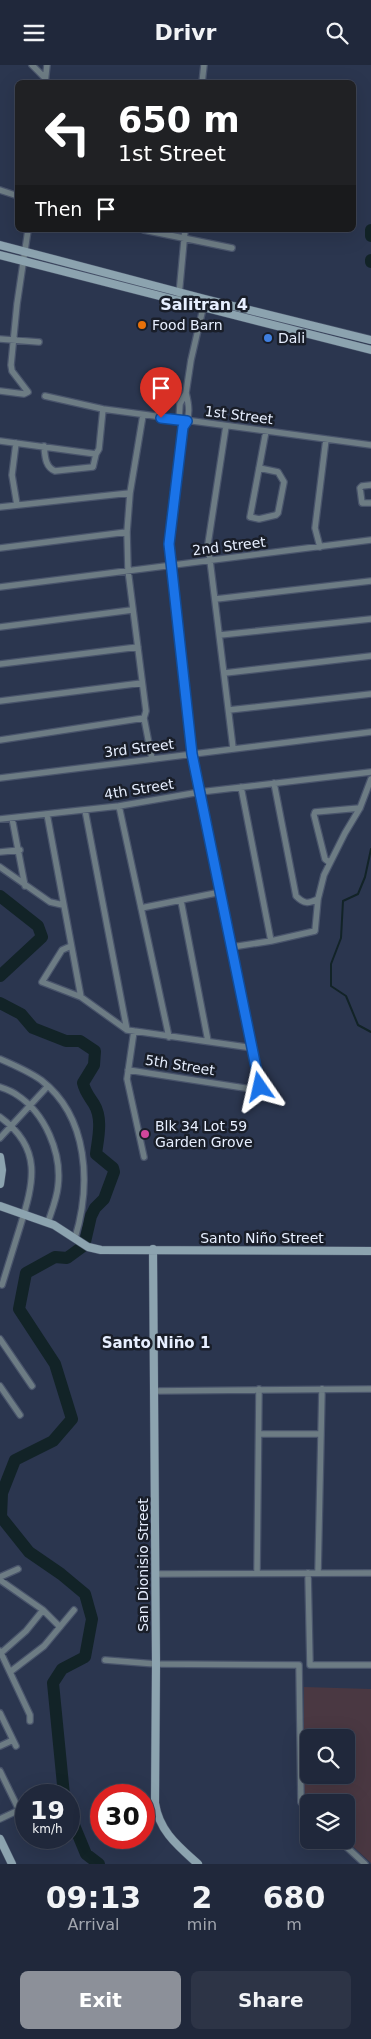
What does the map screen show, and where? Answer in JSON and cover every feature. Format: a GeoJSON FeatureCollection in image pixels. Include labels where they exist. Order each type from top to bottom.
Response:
{"type":"FeatureCollection","features":[{"type":"Feature","properties":{"kind":"street"},"geometry":{"type":"LineString","coordinates":[[32,65],[45,80]]}},
{"type":"Feature","properties":{"kind":"street"},"geometry":{"type":"LineString","coordinates":[[45,80],[47,65]]}},
{"type":"Feature","properties":{"kind":"street"},"geometry":{"type":"LineString","coordinates":[[202,80],[204,65]]}},
{"type":"Feature","properties":{"kind":"street"},"geometry":{"type":"LineString","coordinates":[[0,190],[15,195]]}},
{"type":"Feature","properties":{"kind":"street"},"geometry":{"type":"LineString","coordinates":[[0,391],[24,394],[28,392],[12,371],[13,341],[28,232]]}},
{"type":"Feature","properties":{"kind":"street"},"geometry":{"type":"LineString","coordinates":[[153,232],[232,248]]}},
{"type":"Feature","properties":{"kind":"street"},"geometry":{"type":"LineString","coordinates":[[178,297],[185,232]]}},
{"type":"Feature","properties":{"kind":"street"},"geometry":{"type":"LineString","coordinates":[[0,245],[143,283],[203,308],[371,350]]}},
{"type":"Feature","properties":{"kind":"street"},"geometry":{"type":"LineString","coordinates":[[0,255],[141,291],[205,299],[371,340]]}},
{"type":"Feature","properties":{"kind":"street"},"geometry":{"type":"LineString","coordinates":[[141,291],[143,283]]}},
{"type":"Feature","properties":{"kind":"street"},"geometry":{"type":"LineString","coordinates":[[183,427],[178,420],[180,404],[186,393],[191,360],[205,299]]}},
{"type":"Feature","properties":{"kind":"street"},"geometry":{"type":"LineString","coordinates":[[0,339],[38,342]]}},
{"type":"Feature","properties":{"kind":"street"},"geometry":{"type":"LineString","coordinates":[[71,946],[62,951],[42,982],[81,997],[127,1030],[253,1048],[192,754],[171,566],[169,544],[183,427],[187,421],[189,405],[186,393]]}},
{"type":"Feature","properties":{"kind":"street","name":"1st Street"},"geometry":{"type":"LineString","coordinates":[[45,396],[103,409],[371,445]]}},
{"type":"Feature","properties":{"kind":"street"},"geometry":{"type":"LineString","coordinates":[[44,446],[46,462],[50,469],[55,471],[94,467],[96,454],[100,449],[103,409]]}},
{"type":"Feature","properties":{"kind":"street"},"geometry":{"type":"LineString","coordinates":[[143,415],[130,493],[127,532],[132,610],[146,711],[144,718],[152,759]]}},
{"type":"Feature","properties":{"kind":"street"},"geometry":{"type":"LineString","coordinates":[[226,426],[208,543],[233,748]]}},
{"type":"Feature","properties":{"kind":"street"},"geometry":{"type":"LineString","coordinates":[[259,468],[278,472],[284,482],[278,513],[259,519],[250,517],[259,468],[266,431]]}},
{"type":"Feature","properties":{"kind":"street"},"geometry":{"type":"LineString","coordinates":[[320,547],[316,528],[326,439]]}},
{"type":"Feature","properties":{"kind":"street"},"geometry":{"type":"LineString","coordinates":[[0,441],[96,454]]}},
{"type":"Feature","properties":{"kind":"street"},"geometry":{"type":"LineString","coordinates":[[16,443],[12,475],[17,505]]}},
{"type":"Feature","properties":{"kind":"street"},"geometry":{"type":"LineString","coordinates":[[371,485],[360,488],[362,503],[371,503]]}},
{"type":"Feature","properties":{"kind":"street"},"geometry":{"type":"LineString","coordinates":[[0,507],[130,493]]}},
{"type":"Feature","properties":{"kind":"street"},"geometry":{"type":"LineString","coordinates":[[0,548],[127,532]]}},
{"type":"Feature","properties":{"kind":"street","name":"2nd Street"},"geometry":{"type":"LineString","coordinates":[[0,587],[371,540]]}},
{"type":"Feature","properties":{"kind":"street"},"geometry":{"type":"LineString","coordinates":[[216,599],[371,581]]}},
{"type":"Feature","properties":{"kind":"street"},"geometry":{"type":"LineString","coordinates":[[0,627],[132,610]]}},
{"type":"Feature","properties":{"kind":"street"},"geometry":{"type":"LineString","coordinates":[[220,635],[371,619]]}},
{"type":"Feature","properties":{"kind":"street"},"geometry":{"type":"LineString","coordinates":[[0,664],[138,647]]}},
{"type":"Feature","properties":{"kind":"street"},"geometry":{"type":"LineString","coordinates":[[224,673],[371,656]]}},
{"type":"Feature","properties":{"kind":"street"},"geometry":{"type":"LineString","coordinates":[[0,701],[142,683]]}},
{"type":"Feature","properties":{"kind":"street"},"geometry":{"type":"LineString","coordinates":[[228,710],[371,695]]}},
{"type":"Feature","properties":{"kind":"street"},"geometry":{"type":"LineString","coordinates":[[0,740],[144,718]]}},
{"type":"Feature","properties":{"kind":"street","name":"3rd Street"},"geometry":{"type":"LineString","coordinates":[[0,778],[371,732]]}},
{"type":"Feature","properties":{"kind":"street","name":"4th Street"},"geometry":{"type":"LineString","coordinates":[[0,819],[119,806],[200,792],[371,772]]}},
{"type":"Feature","properties":{"kind":"street"},"geometry":{"type":"LineString","coordinates":[[232,947],[315,931],[318,899],[324,875],[360,808],[371,779]]}},
{"type":"Feature","properties":{"kind":"street"},"geometry":{"type":"LineString","coordinates":[[274,783],[296,896],[302,902],[309,904],[318,899]]}},
{"type":"Feature","properties":{"kind":"street"},"geometry":{"type":"LineString","coordinates":[[241,787],[271,941]]}},
{"type":"Feature","properties":{"kind":"street"},"geometry":{"type":"LineString","coordinates":[[119,806],[169,1037]]}},
{"type":"Feature","properties":{"kind":"street"},"geometry":{"type":"LineString","coordinates":[[330,863],[324,859],[315,812],[360,808]]}},
{"type":"Feature","properties":{"kind":"street"},"geometry":{"type":"LineString","coordinates":[[85,810],[127,1030]]}},
{"type":"Feature","properties":{"kind":"street"},"geometry":{"type":"LineString","coordinates":[[46,814],[81,997]]}},
{"type":"Feature","properties":{"kind":"street"},"geometry":{"type":"LineString","coordinates":[[12,818],[20,850],[25,886]]}},
{"type":"Feature","properties":{"kind":"street"},"geometry":{"type":"LineString","coordinates":[[0,852],[20,850]]}},
{"type":"Feature","properties":{"kind":"street"},"geometry":{"type":"LineString","coordinates":[[0,867],[50,902],[63,905]]}},
{"type":"Feature","properties":{"kind":"street"},"geometry":{"type":"LineString","coordinates":[[141,908],[221,892]]}},
{"type":"Feature","properties":{"kind":"street"},"geometry":{"type":"LineString","coordinates":[[182,901],[208,1041]]}},
{"type":"Feature","properties":{"kind":"street"},"geometry":{"type":"LineString","coordinates":[[134,1031],[127,1079],[144,1157]]}},
{"type":"Feature","properties":{"kind":"street","name":"5th Street"},"geometry":{"type":"LineString","coordinates":[[128,1069],[258,1090],[260,1083],[253,1048]]}},
{"type":"Feature","properties":{"kind":"street"},"geometry":{"type":"LineString","coordinates":[[0,1059],[41,1081],[61,1101],[70,1115],[77,1130],[83,1157],[84,1203],[76,1239],[48,1223],[0,1206]]}},
{"type":"Feature","properties":{"kind":"street"},"geometry":{"type":"LineString","coordinates":[[0,1087],[17,1095],[31,1106],[52,1138],[57,1157],[58,1186],[55,1203],[48,1223]]}},
{"type":"Feature","properties":{"kind":"street"},"geometry":{"type":"LineString","coordinates":[[0,1138],[47,1087]]}},
{"type":"Feature","properties":{"kind":"street"},"geometry":{"type":"LineString","coordinates":[[0,1117],[12,1126],[27,1147],[32,1161],[31,1192],[2,1285]]}},
{"type":"Feature","properties":{"kind":"street"},"geometry":{"type":"LineString","coordinates":[[0,1157],[2,1170],[0,1184]]}},
{"type":"Feature","properties":{"kind":"street","name":"Santo Niño Street"},"geometry":{"type":"LineString","coordinates":[[76,1239],[88,1247],[101,1250],[371,1251]]}},
{"type":"Feature","properties":{"kind":"street","name":"San Dionisio Street"},"geometry":{"type":"LineString","coordinates":[[153,1249],[156,1809],[164,1829],[171,1839],[198,1864]]}},
{"type":"Feature","properties":{"kind":"street"},"geometry":{"type":"LineString","coordinates":[[0,1339],[32,1386]]}},
{"type":"Feature","properties":{"kind":"street"},"geometry":{"type":"LineString","coordinates":[[0,1386],[20,1415]]}},
{"type":"Feature","properties":{"kind":"street"},"geometry":{"type":"LineString","coordinates":[[257,1573],[258,1389]]}},
{"type":"Feature","properties":{"kind":"street"},"geometry":{"type":"LineString","coordinates":[[318,1573],[322,1389]]}},
{"type":"Feature","properties":{"kind":"street"},"geometry":{"type":"LineString","coordinates":[[154,1391],[371,1389]]}},
{"type":"Feature","properties":{"kind":"street"},"geometry":{"type":"LineString","coordinates":[[259,1434],[321,1434]]}},
{"type":"Feature","properties":{"kind":"street"},"geometry":{"type":"LineString","coordinates":[[18,1569],[0,1579],[43,1610],[60,1627]]}},
{"type":"Feature","properties":{"kind":"street"},"geometry":{"type":"LineString","coordinates":[[308,1573],[310,1665],[371,1665]]}},
{"type":"Feature","properties":{"kind":"street"},"geometry":{"type":"LineString","coordinates":[[155,1574],[371,1573]]}},
{"type":"Feature","properties":{"kind":"street"},"geometry":{"type":"LineString","coordinates":[[30,1721],[30,1715],[0,1652],[26,1631],[43,1610]]}},
{"type":"Feature","properties":{"kind":"street"},"geometry":{"type":"LineString","coordinates":[[10,1672],[44,1646],[74,1610]]}},
{"type":"Feature","properties":{"kind":"street"},"geometry":{"type":"LineString","coordinates":[[105,1660],[156,1664],[299,1665],[301,1794]]}},
{"type":"Feature","properties":{"kind":"street"},"geometry":{"type":"LineString","coordinates":[[0,1713],[16,1746]]}},
{"type":"Feature","properties":{"kind":"street"},"geometry":{"type":"LineString","coordinates":[[0,1746],[13,1739]]}},
{"type":"Feature","properties":{"kind":"street"},"geometry":{"type":"LineString","coordinates":[[0,1771],[19,1810],[0,1819]]}},
{"type":"Feature","properties":{"kind":"street"},"geometry":{"type":"LineString","coordinates":[[0,1839],[12,1864]]}},
{"type":"Feature","properties":{"kind":"street"},"geometry":{"type":"LineString","coordinates":[[349,1849],[365,1864]]}},
{"type":"Feature","properties":{"kind":"shaded area"},"geometry":{"type":"Polygon","coordinates":[[[304,1687],[371,1689],[371,1863],[355,1848],[355,1794],[304,1794],[304,1784],[355,1784],[355,1729],[304,1729],[304,1687]]]}},
{"type":"Feature","properties":{"kind":"waterway"},"geometry":{"type":"LineString","coordinates":[[371,230],[371,236]]}},
{"type":"Feature","properties":{"kind":"waterway"},"geometry":{"type":"LineString","coordinates":[[371,849],[365,877],[358,894],[343,901],[341,938],[331,964],[331,986],[346,996],[358,1025],[371,1032]]}},
{"type":"Feature","properties":{"kind":"waterway"},"geometry":{"type":"LineString","coordinates":[[0,896],[38,926],[42,937],[0,976]]}},
{"type":"Feature","properties":{"kind":"waterway"},"geometry":{"type":"LineString","coordinates":[[0,1003],[21,1014],[33,1028],[66,1041],[80,1041],[95,1051],[94,1065],[83,1083],[97,1110],[99,1129],[96,1154],[113,1168],[114,1172],[104,1199],[95,1208],[91,1216],[82,1247],[67,1258],[55,1257],[26,1273],[19,1309],[55,1364],[72,1419],[53,1441],[15,1460],[2,1493],[1,1517],[29,1552],[61,1574],[85,1594],[92,1619],[85,1657],[62,1669],[53,1683],[63,1784]]}},
{"type":"Feature","properties":{"kind":"waterway"},"geometry":{"type":"LineString","coordinates":[[80,1840],[86,1854],[99,1864]]}},
{"type":"Feature","properties":{"kind":"place","name":"Food Barn"},"geometry":{"type":"Point","coordinates":[142,325]}},
{"type":"Feature","properties":{"kind":"place","name":"Dali"},"geometry":{"type":"Point","coordinates":[268,338]}},
{"type":"Feature","properties":{"kind":"place","name":"Blk 34 Lot 59 Garden Grove"},"geometry":{"type":"Point","coordinates":[145,1134]}},
{"type":"Feature","properties":{"kind":"district","name":"Salitran 4"},"geometry":{"type":"Point","coordinates":[204,304]}},
{"type":"Feature","properties":{"kind":"district","name":"Santo Niño 1"},"geometry":{"type":"Point","coordinates":[156,1343]}},
{"type":"Feature","properties":{"kind":"route"},"geometry":{"type":"LineString","coordinates":[[161,418],[187,421],[183,427],[169,544],[173,585],[192,754],[260,1087]]}}]}
